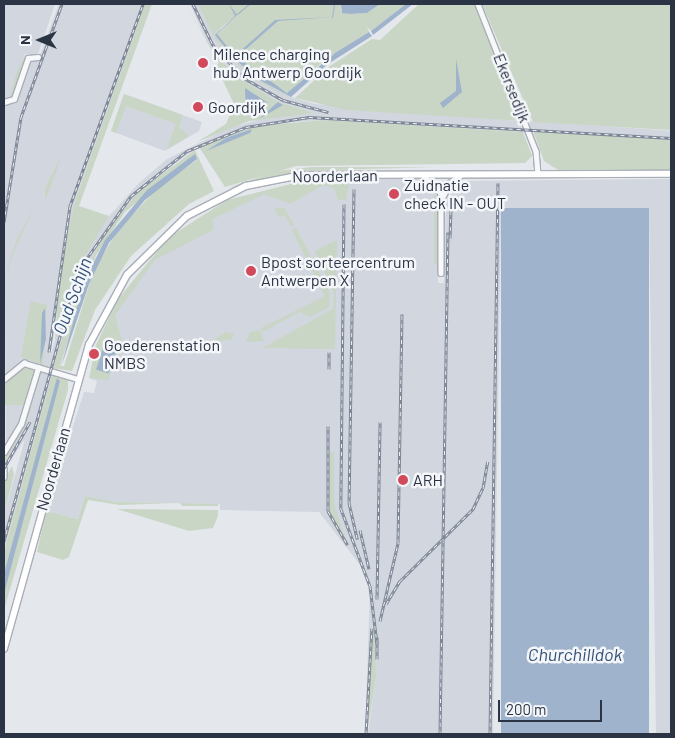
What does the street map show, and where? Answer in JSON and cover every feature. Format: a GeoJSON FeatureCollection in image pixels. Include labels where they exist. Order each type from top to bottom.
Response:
{"type":"FeatureCollection","features":[{"type":"Feature","properties":{"kind":"main road","name":"Noorderlaan"},"geometry":{"type":"LineString","coordinates":[[4,649],[78,379],[97,327],[127,275],[171,228],[206,204],[246,186],[284,177],[671,174]]}},
{"type":"Feature","properties":{"kind":"street","name":"Ekersedijk"},"geometry":{"type":"LineString","coordinates":[[478,4],[536,151],[538,174]]}},
{"type":"Feature","properties":{"kind":"street"},"geometry":{"type":"LineString","coordinates":[[4,102],[14,100],[28,58],[38,58]]}},
{"type":"Feature","properties":{"kind":"street"},"geometry":{"type":"LineString","coordinates":[[422,175],[439,188],[442,200],[441,273]]}},
{"type":"Feature","properties":{"kind":"street"},"geometry":{"type":"LineString","coordinates":[[442,200],[449,183],[461,175]]}},
{"type":"Feature","properties":{"kind":"street"},"geometry":{"type":"LineString","coordinates":[[4,379],[24,363],[78,379]]}},
{"type":"Feature","properties":{"kind":"street"},"geometry":{"type":"LineString","coordinates":[[4,452],[21,424],[38,368]]}},
{"type":"Feature","properties":{"kind":"street"},"geometry":{"type":"LineString","coordinates":[[4,468],[4,477]]}},
{"type":"Feature","properties":{"kind":"shaded area"},"geometry":{"type":"Polygon","coordinates":[[[4,4],[55,4],[38,54],[25,54],[9,101],[4,100],[4,4]]]}},
{"type":"Feature","properties":{"kind":"shaded area"},"geometry":{"type":"Polygon","coordinates":[[[59,4],[145,4],[74,204],[50,357],[83,256],[103,223],[139,183],[167,159],[229,128],[268,117],[314,113],[278,102],[235,75],[208,44],[190,4],[199,4],[268,85],[291,97],[315,104],[519,121],[523,132],[324,120],[274,123],[199,147],[156,176],[102,237],[77,288],[53,368],[43,366],[42,372],[52,374],[4,550],[4,514],[25,439],[6,468],[4,103],[14,104],[29,60],[38,61],[59,4]]]}},
{"type":"Feature","properties":{"kind":"shaded area"},"geometry":{"type":"Polygon","coordinates":[[[124,94],[202,122],[199,131],[165,151],[111,131],[124,94]]]}},
{"type":"Feature","properties":{"kind":"shaded area"},"geometry":{"type":"Polygon","coordinates":[[[530,121],[671,131],[670,141],[529,131],[530,121]]]}},
{"type":"Feature","properties":{"kind":"shaded area"},"geometry":{"type":"Polygon","coordinates":[[[416,178],[436,188],[439,199],[438,283],[444,283],[446,202],[461,181],[671,179],[671,734],[656,734],[649,208],[501,208],[493,734],[368,734],[376,678],[373,621],[365,734],[370,588],[360,565],[319,512],[220,510],[220,504],[116,502],[85,496],[78,519],[46,511],[84,392],[94,393],[97,381],[91,379],[113,315],[137,277],[169,241],[260,192],[331,183],[345,200],[350,179],[416,178]]]}},
{"type":"Feature","properties":{"kind":"green space"},"geometry":{"type":"Polygon","coordinates":[[[145,4],[152,4],[79,206],[109,216],[77,269],[55,342],[59,279],[74,204],[145,4]]]}},
{"type":"Feature","properties":{"kind":"green space"},"geometry":{"type":"Polygon","coordinates":[[[186,4],[213,51],[235,75],[278,102],[314,113],[249,121],[197,142],[226,124],[234,104],[216,66],[219,63],[186,4]]]}},
{"type":"Feature","properties":{"kind":"green space"},"geometry":{"type":"Polygon","coordinates":[[[198,4],[341,4],[341,11],[350,14],[367,13],[380,4],[406,4],[371,31],[367,27],[369,32],[326,59],[288,93],[249,70],[217,35],[235,16],[215,33],[244,68],[289,98],[254,79],[230,57],[215,39],[198,4]]]}},
{"type":"Feature","properties":{"kind":"green space"},"geometry":{"type":"Polygon","coordinates":[[[419,4],[475,4],[522,121],[347,110],[295,98],[330,66],[372,39],[380,40],[419,4]]]}},
{"type":"Feature","properties":{"kind":"green space"},"geometry":{"type":"Polygon","coordinates":[[[482,4],[671,4],[671,130],[533,122],[482,4]]]}},
{"type":"Feature","properties":{"kind":"green space"},"geometry":{"type":"Polygon","coordinates":[[[26,54],[13,98],[9,101],[17,71],[26,54]]]}},
{"type":"Feature","properties":{"kind":"green space"},"geometry":{"type":"Polygon","coordinates":[[[124,94],[183,115],[179,128],[189,136],[167,149],[176,124],[126,106],[116,133],[111,131],[124,94]]]}},
{"type":"Feature","properties":{"kind":"green space"},"geometry":{"type":"Polygon","coordinates":[[[324,120],[523,132],[532,156],[525,163],[296,166],[225,187],[199,147],[256,126],[324,120]]]}},
{"type":"Feature","properties":{"kind":"green space"},"geometry":{"type":"Polygon","coordinates":[[[533,131],[671,140],[671,170],[558,170],[544,161],[533,131]]]}},
{"type":"Feature","properties":{"kind":"green space"},"geometry":{"type":"Polygon","coordinates":[[[195,150],[214,191],[189,204],[131,256],[95,310],[72,371],[53,368],[77,288],[102,237],[139,191],[195,150]],[[195,155],[125,212],[96,255],[60,366],[64,366],[93,272],[118,230],[159,187],[197,160],[195,155]]]}},
{"type":"Feature","properties":{"kind":"green space"},"geometry":{"type":"Polygon","coordinates":[[[62,155],[47,197],[45,198],[45,188],[62,155]]]}},
{"type":"Feature","properties":{"kind":"green space"},"geometry":{"type":"Polygon","coordinates":[[[311,167],[432,167],[300,171],[228,188],[277,171],[311,167]]]}},
{"type":"Feature","properties":{"kind":"green space"},"geometry":{"type":"Polygon","coordinates":[[[311,179],[350,179],[346,200],[338,200],[334,188],[323,185],[290,204],[264,194],[213,219],[213,230],[155,260],[115,315],[122,341],[108,380],[89,378],[96,345],[118,299],[169,237],[227,200],[311,179]]]}},
{"type":"Feature","properties":{"kind":"green space"},"geometry":{"type":"Polygon","coordinates":[[[434,193],[440,201],[438,264],[434,264],[434,193]]]}},
{"type":"Feature","properties":{"kind":"green space"},"geometry":{"type":"Polygon","coordinates":[[[37,201],[18,242],[4,280],[17,239],[37,201]]]}},
{"type":"Feature","properties":{"kind":"green space"},"geometry":{"type":"Polygon","coordinates":[[[274,208],[285,208],[294,225],[291,227],[285,215],[279,217],[274,208]]]}},
{"type":"Feature","properties":{"kind":"green space"},"geometry":{"type":"Polygon","coordinates":[[[296,228],[330,293],[329,307],[310,317],[299,312],[263,332],[261,328],[325,296],[292,230],[296,228]]]}},
{"type":"Feature","properties":{"kind":"green space"},"geometry":{"type":"Polygon","coordinates":[[[337,240],[335,349],[262,348],[333,309],[334,293],[315,251],[337,240]]]}},
{"type":"Feature","properties":{"kind":"green space"},"geometry":{"type":"Polygon","coordinates":[[[31,301],[47,305],[43,365],[21,357],[31,301]]]}},
{"type":"Feature","properties":{"kind":"green space"},"geometry":{"type":"Polygon","coordinates":[[[260,330],[264,341],[246,342],[250,332],[260,330]]]}},
{"type":"Feature","properties":{"kind":"green space"},"geometry":{"type":"Polygon","coordinates":[[[225,332],[234,334],[231,340],[213,341],[225,332]]]}},
{"type":"Feature","properties":{"kind":"green space"},"geometry":{"type":"Polygon","coordinates":[[[23,367],[34,370],[25,405],[4,405],[4,381],[23,367]]]}},
{"type":"Feature","properties":{"kind":"green space"},"geometry":{"type":"Polygon","coordinates":[[[39,371],[27,423],[4,464],[4,455],[24,422],[39,371]]]}},
{"type":"Feature","properties":{"kind":"green space"},"geometry":{"type":"Polygon","coordinates":[[[52,374],[68,379],[68,390],[4,610],[4,551],[52,374]]]}},
{"type":"Feature","properties":{"kind":"green space"},"geometry":{"type":"Polygon","coordinates":[[[329,452],[334,452],[334,503],[345,540],[329,511],[329,452]]]}},
{"type":"Feature","properties":{"kind":"green space"},"geometry":{"type":"Polygon","coordinates":[[[12,466],[14,474],[4,514],[4,481],[12,466]]]}},
{"type":"Feature","properties":{"kind":"green space"},"geometry":{"type":"Polygon","coordinates":[[[85,496],[116,502],[175,503],[120,505],[88,500],[69,557],[63,560],[37,552],[46,511],[78,519],[85,496]]]}},
{"type":"Feature","properties":{"kind":"green space"},"geometry":{"type":"Polygon","coordinates":[[[180,503],[218,504],[218,506],[182,506],[180,503]]]}},
{"type":"Feature","properties":{"kind":"green space"},"geometry":{"type":"Polygon","coordinates":[[[117,509],[218,510],[218,516],[213,528],[189,531],[117,509]]]}},
{"type":"Feature","properties":{"kind":"green space"},"geometry":{"type":"Polygon","coordinates":[[[374,618],[376,678],[367,734],[369,651],[374,618]]]}},
{"type":"Feature","properties":{"kind":"water"},"geometry":{"type":"Polygon","coordinates":[[[229,4],[237,15],[217,34],[235,56],[275,20],[332,17],[278,21],[237,57],[287,93],[335,53],[369,32],[372,36],[328,64],[291,97],[256,78],[233,57],[215,35],[235,16],[229,4]]]}},
{"type":"Feature","properties":{"kind":"water"},"geometry":{"type":"Polygon","coordinates":[[[341,4],[380,4],[367,13],[350,14],[342,13],[341,4]]]}},
{"type":"Feature","properties":{"kind":"water"},"geometry":{"type":"Polygon","coordinates":[[[406,4],[413,4],[373,35],[371,31],[406,4]]]}},
{"type":"Feature","properties":{"kind":"water"},"geometry":{"type":"Polygon","coordinates":[[[456,59],[462,92],[443,108],[440,103],[456,91],[456,59]]]}},
{"type":"Feature","properties":{"kind":"water"},"geometry":{"type":"Polygon","coordinates":[[[245,88],[268,103],[248,116],[246,115],[245,88]]]}},
{"type":"Feature","properties":{"kind":"water"},"geometry":{"type":"Polygon","coordinates":[[[278,102],[283,105],[259,119],[278,102]]]}},
{"type":"Feature","properties":{"kind":"water"},"geometry":{"type":"Polygon","coordinates":[[[252,129],[250,133],[206,151],[226,138],[252,129]]]}},
{"type":"Feature","properties":{"kind":"water"},"geometry":{"type":"Polygon","coordinates":[[[195,154],[197,159],[145,200],[109,243],[89,284],[61,367],[84,282],[105,240],[147,190],[195,154]]]}},
{"type":"Feature","properties":{"kind":"water","name":"Churchilldok"},"geometry":{"type":"Polygon","coordinates":[[[501,208],[649,208],[649,734],[501,734],[501,208]]]}},
{"type":"Feature","properties":{"kind":"water"},"geometry":{"type":"Polygon","coordinates":[[[45,308],[46,339],[40,364],[42,313],[45,308]]]}},
{"type":"Feature","properties":{"kind":"water"},"geometry":{"type":"Polygon","coordinates":[[[106,339],[118,343],[108,373],[96,369],[106,339]]]}},
{"type":"Feature","properties":{"kind":"water"},"geometry":{"type":"Polygon","coordinates":[[[57,378],[60,381],[4,594],[4,574],[57,378]]]}},
{"type":"Feature","properties":{"kind":"waterway"},"geometry":{"type":"LineString","coordinates":[[237,14],[249,4]]}},
{"type":"Feature","properties":{"kind":"waterway"},"geometry":{"type":"LineString","coordinates":[[332,17],[334,4]]}},
{"type":"Feature","properties":{"kind":"railway"},"geometry":{"type":"LineString","coordinates":[[4,222],[21,117],[62,4]]}},
{"type":"Feature","properties":{"kind":"railway"},"geometry":{"type":"LineString","coordinates":[[49,352],[70,206],[143,4]]}},
{"type":"Feature","properties":{"kind":"railway"},"geometry":{"type":"LineString","coordinates":[[193,4],[213,45],[244,78],[283,100],[328,112]]}},
{"type":"Feature","properties":{"kind":"railway"},"geometry":{"type":"LineString","coordinates":[[4,541],[68,307],[85,261],[131,196],[187,151],[246,127],[309,117],[671,138]]}},
{"type":"Feature","properties":{"kind":"railway"},"geometry":{"type":"LineString","coordinates":[[490,734],[498,183]]}},
{"type":"Feature","properties":{"kind":"railway"},"geometry":{"type":"LineString","coordinates":[[354,189],[349,503],[357,539]]}},
{"type":"Feature","properties":{"kind":"railway"},"geometry":{"type":"LineString","coordinates":[[344,204],[341,509],[370,586],[377,644]]}},
{"type":"Feature","properties":{"kind":"railway"},"geometry":{"type":"LineString","coordinates":[[450,238],[451,208]]}},
{"type":"Feature","properties":{"kind":"railway"},"geometry":{"type":"LineString","coordinates":[[440,734],[448,232]]}},
{"type":"Feature","properties":{"kind":"railway"},"geometry":{"type":"LineString","coordinates":[[380,621],[398,543],[402,314]]}},
{"type":"Feature","properties":{"kind":"railway"},"geometry":{"type":"LineString","coordinates":[[329,352],[329,369]]}},
{"type":"Feature","properties":{"kind":"railway"},"geometry":{"type":"LineString","coordinates":[[4,468],[30,422]]}},
{"type":"Feature","properties":{"kind":"railway"},"geometry":{"type":"LineString","coordinates":[[377,599],[380,422]]}},
{"type":"Feature","properties":{"kind":"railway"},"geometry":{"type":"LineString","coordinates":[[328,426],[328,511],[348,545]]}},
{"type":"Feature","properties":{"kind":"railway"},"geometry":{"type":"LineString","coordinates":[[386,604],[400,581],[473,509],[483,488],[488,461]]}},
{"type":"Feature","properties":{"kind":"railway"},"geometry":{"type":"LineString","coordinates":[[360,530],[369,569]]}},
{"type":"Feature","properties":{"kind":"railway"},"geometry":{"type":"LineString","coordinates":[[366,734],[372,628]]}},
{"type":"Feature","properties":{"kind":"railway"},"geometry":{"type":"LineString","coordinates":[[377,637],[377,659]]}},
{"type":"Feature","properties":{"kind":"place","name":"Milence charging hub Antwerp Goordijk"},"geometry":{"type":"Point","coordinates":[203,63]}},
{"type":"Feature","properties":{"kind":"place","name":"Goordijk"},"geometry":{"type":"Point","coordinates":[198,107]}},
{"type":"Feature","properties":{"kind":"place","name":"Zuidnatie check IN - OUT"},"geometry":{"type":"Point","coordinates":[394,194]}},
{"type":"Feature","properties":{"kind":"place","name":"Bpost sorteercentrum Antwerpen X"},"geometry":{"type":"Point","coordinates":[251,271]}},
{"type":"Feature","properties":{"kind":"place","name":"Goederenstation NMBS"},"geometry":{"type":"Point","coordinates":[94,354]}},
{"type":"Feature","properties":{"kind":"place","name":"ARH"},"geometry":{"type":"Point","coordinates":[403,480]}},
{"type":"Feature","properties":{"kind":"water label","name":"Oud Schijn"},"geometry":{"type":"Point","coordinates":[72,296]}}]}
